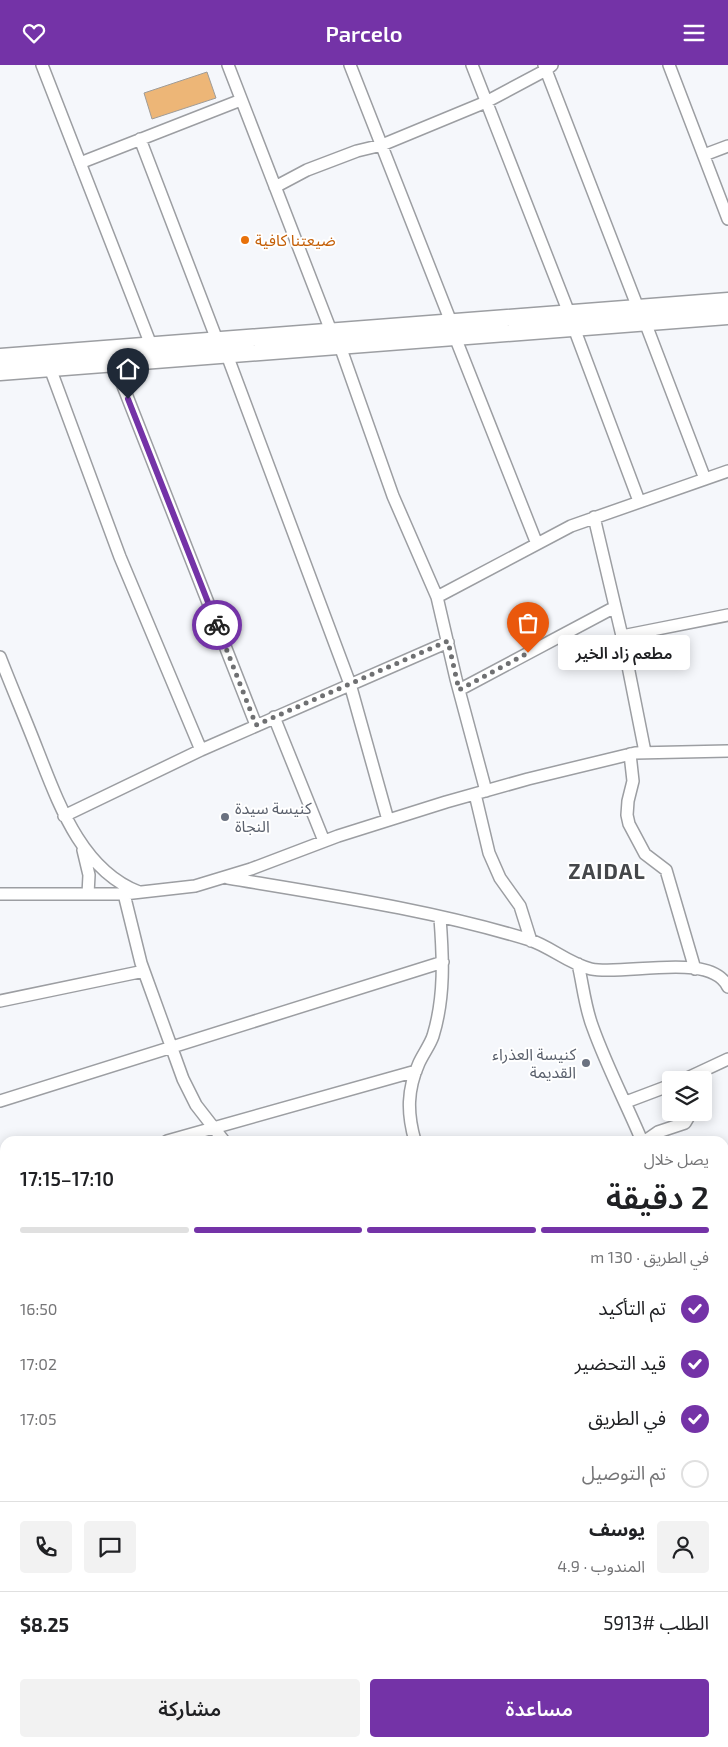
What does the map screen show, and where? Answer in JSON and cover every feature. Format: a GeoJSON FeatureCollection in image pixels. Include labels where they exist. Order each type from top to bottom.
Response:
{"type":"FeatureCollection","features":[{"type":"Feature","properties":{"kind":"main road"},"geometry":{"type":"LineString","coordinates":[[0,372],[340,346],[453,330],[642,315],[728,301]]}},
{"type":"Feature","properties":{"kind":"main road"},"geometry":{"type":"LineString","coordinates":[[642,315],[728,316]]}},
{"type":"Feature","properties":{"kind":"main road"},"geometry":{"type":"LineString","coordinates":[[0,357],[331,331],[453,330]]}},
{"type":"Feature","properties":{"kind":"street"},"geometry":{"type":"LineString","coordinates":[[42,65],[151,345]]}},
{"type":"Feature","properties":{"kind":"street"},"geometry":{"type":"LineString","coordinates":[[228,65],[331,331]]}},
{"type":"Feature","properties":{"kind":"street"},"geometry":{"type":"LineString","coordinates":[[350,65],[537,544]]}},
{"type":"Feature","properties":{"kind":"street"},"geometry":{"type":"LineString","coordinates":[[472,65],[639,501]]}},
{"type":"Feature","properties":{"kind":"street"},"geometry":{"type":"LineString","coordinates":[[669,65],[728,219]]}},
{"type":"Feature","properties":{"kind":"street"},"geometry":{"type":"LineString","coordinates":[[275,187],[307,170],[357,151],[382,145],[486,102],[547,67],[705,479]]}},
{"type":"Feature","properties":{"kind":"street"},"geometry":{"type":"LineString","coordinates":[[80,163],[241,100]]}},
{"type":"Feature","properties":{"kind":"street"},"geometry":{"type":"LineString","coordinates":[[140,139],[216,340]]}},
{"type":"Feature","properties":{"kind":"street"},"geometry":{"type":"LineString","coordinates":[[704,155],[728,147]]}},
{"type":"Feature","properties":{"kind":"street"},"geometry":{"type":"LineString","coordinates":[[340,346],[393,497],[437,597],[481,792],[489,853],[500,878],[520,906],[532,941]]}},
{"type":"Feature","properties":{"kind":"street"},"geometry":{"type":"LineString","coordinates":[[227,355],[350,684],[388,820]]}},
{"type":"Feature","properties":{"kind":"street"},"geometry":{"type":"LineString","coordinates":[[114,363],[256,725]]}},
{"type":"Feature","properties":{"kind":"street"},"geometry":{"type":"LineString","coordinates":[[50,368],[120,557],[201,750]]}},
{"type":"Feature","properties":{"kind":"street"},"geometry":{"type":"LineString","coordinates":[[437,597],[571,526],[728,471]]}},
{"type":"Feature","properties":{"kind":"street"},"geometry":{"type":"LineString","coordinates":[[594,517],[622,636],[644,752]]}},
{"type":"Feature","properties":{"kind":"street"},"geometry":{"type":"LineString","coordinates":[[459,690],[615,607]]}},
{"type":"Feature","properties":{"kind":"street"},"geometry":{"type":"LineString","coordinates":[[622,636],[728,615]]}},
{"type":"Feature","properties":{"kind":"street"},"geometry":{"type":"LineString","coordinates":[[64,816],[201,750],[448,641]]}},
{"type":"Feature","properties":{"kind":"street"},"geometry":{"type":"LineString","coordinates":[[0,657],[64,816],[94,860],[108,873],[130,889],[139,893]]}},
{"type":"Feature","properties":{"kind":"street"},"geometry":{"type":"LineString","coordinates":[[274,717],[324,841]]}},
{"type":"Feature","properties":{"kind":"street"},"geometry":{"type":"LineString","coordinates":[[0,894],[124,894],[196,886],[224,878],[324,841],[388,820],[481,792],[630,754],[644,752],[728,751]]}},
{"type":"Feature","properties":{"kind":"street"},"geometry":{"type":"LineString","coordinates":[[630,754],[633,781],[628,801],[627,815],[629,825],[645,854],[666,870],[695,969]]}},
{"type":"Feature","properties":{"kind":"street"},"geometry":{"type":"LineString","coordinates":[[81,841],[88,875],[88,894]]}},
{"type":"Feature","properties":{"kind":"street"},"geometry":{"type":"LineString","coordinates":[[224,878],[351,899],[440,917],[532,941],[591,969],[628,970],[662,967],[695,969],[719,974],[728,987]]}},
{"type":"Feature","properties":{"kind":"street"},"geometry":{"type":"LineString","coordinates":[[124,894],[144,971],[171,1047],[196,1105],[220,1136]]}},
{"type":"Feature","properties":{"kind":"street"},"geometry":{"type":"LineString","coordinates":[[414,1136],[408,1104],[411,1083],[433,1036],[442,993],[443,962],[440,917]]}},
{"type":"Feature","properties":{"kind":"street"},"geometry":{"type":"LineString","coordinates":[[0,1101],[443,962]]}},
{"type":"Feature","properties":{"kind":"street"},"geometry":{"type":"LineString","coordinates":[[578,964],[592,1025],[607,1065],[642,1136]]}},
{"type":"Feature","properties":{"kind":"street"},"geometry":{"type":"LineString","coordinates":[[0,1001],[144,971]]}},
{"type":"Feature","properties":{"kind":"street"},"geometry":{"type":"LineString","coordinates":[[703,1071],[728,1059]]}},
{"type":"Feature","properties":{"kind":"street"},"geometry":{"type":"LineString","coordinates":[[185,1136],[416,1071]]}},
{"type":"Feature","properties":{"kind":"street"},"geometry":{"type":"LineString","coordinates":[[626,1102],[662,1088]]}},
{"type":"Feature","properties":{"kind":"street"},"geometry":{"type":"LineString","coordinates":[[652,1136],[688,1121]]}},
{"type":"Feature","properties":{"kind":"building"},"geometry":{"type":"Polygon","coordinates":[[[207,72],[216,98],[152,119],[144,93],[207,72]]]}},
{"type":"Feature","properties":{"kind":"way so far"},"geometry":{"type":"LineString","coordinates":[[217,625],[256,725],[448,641],[459,690],[528,653]]}},
{"type":"Feature","properties":{"kind":"place","name":"ضيعتنا كافية"},"geometry":{"type":"Point","coordinates":[245,240]}},
{"type":"Feature","properties":{"kind":"place","name":"مطعم زاد الخير"},"geometry":{"type":"Point","coordinates":[528,653]}},
{"type":"Feature","properties":{"kind":"place","name":"كنيسة سيدة النجاة"},"geometry":{"type":"Point","coordinates":[225,817]}},
{"type":"Feature","properties":{"kind":"place","name":"كنيسة العذراء القديمة"},"geometry":{"type":"Point","coordinates":[586,1063]}},
{"type":"Feature","properties":{"kind":"district","name":"ZAIDAL"},"geometry":{"type":"Point","coordinates":[607,872]}},
{"type":"Feature","properties":{"kind":"route"},"geometry":{"type":"LineString","coordinates":[[128,399],[217,625]]}}]}
